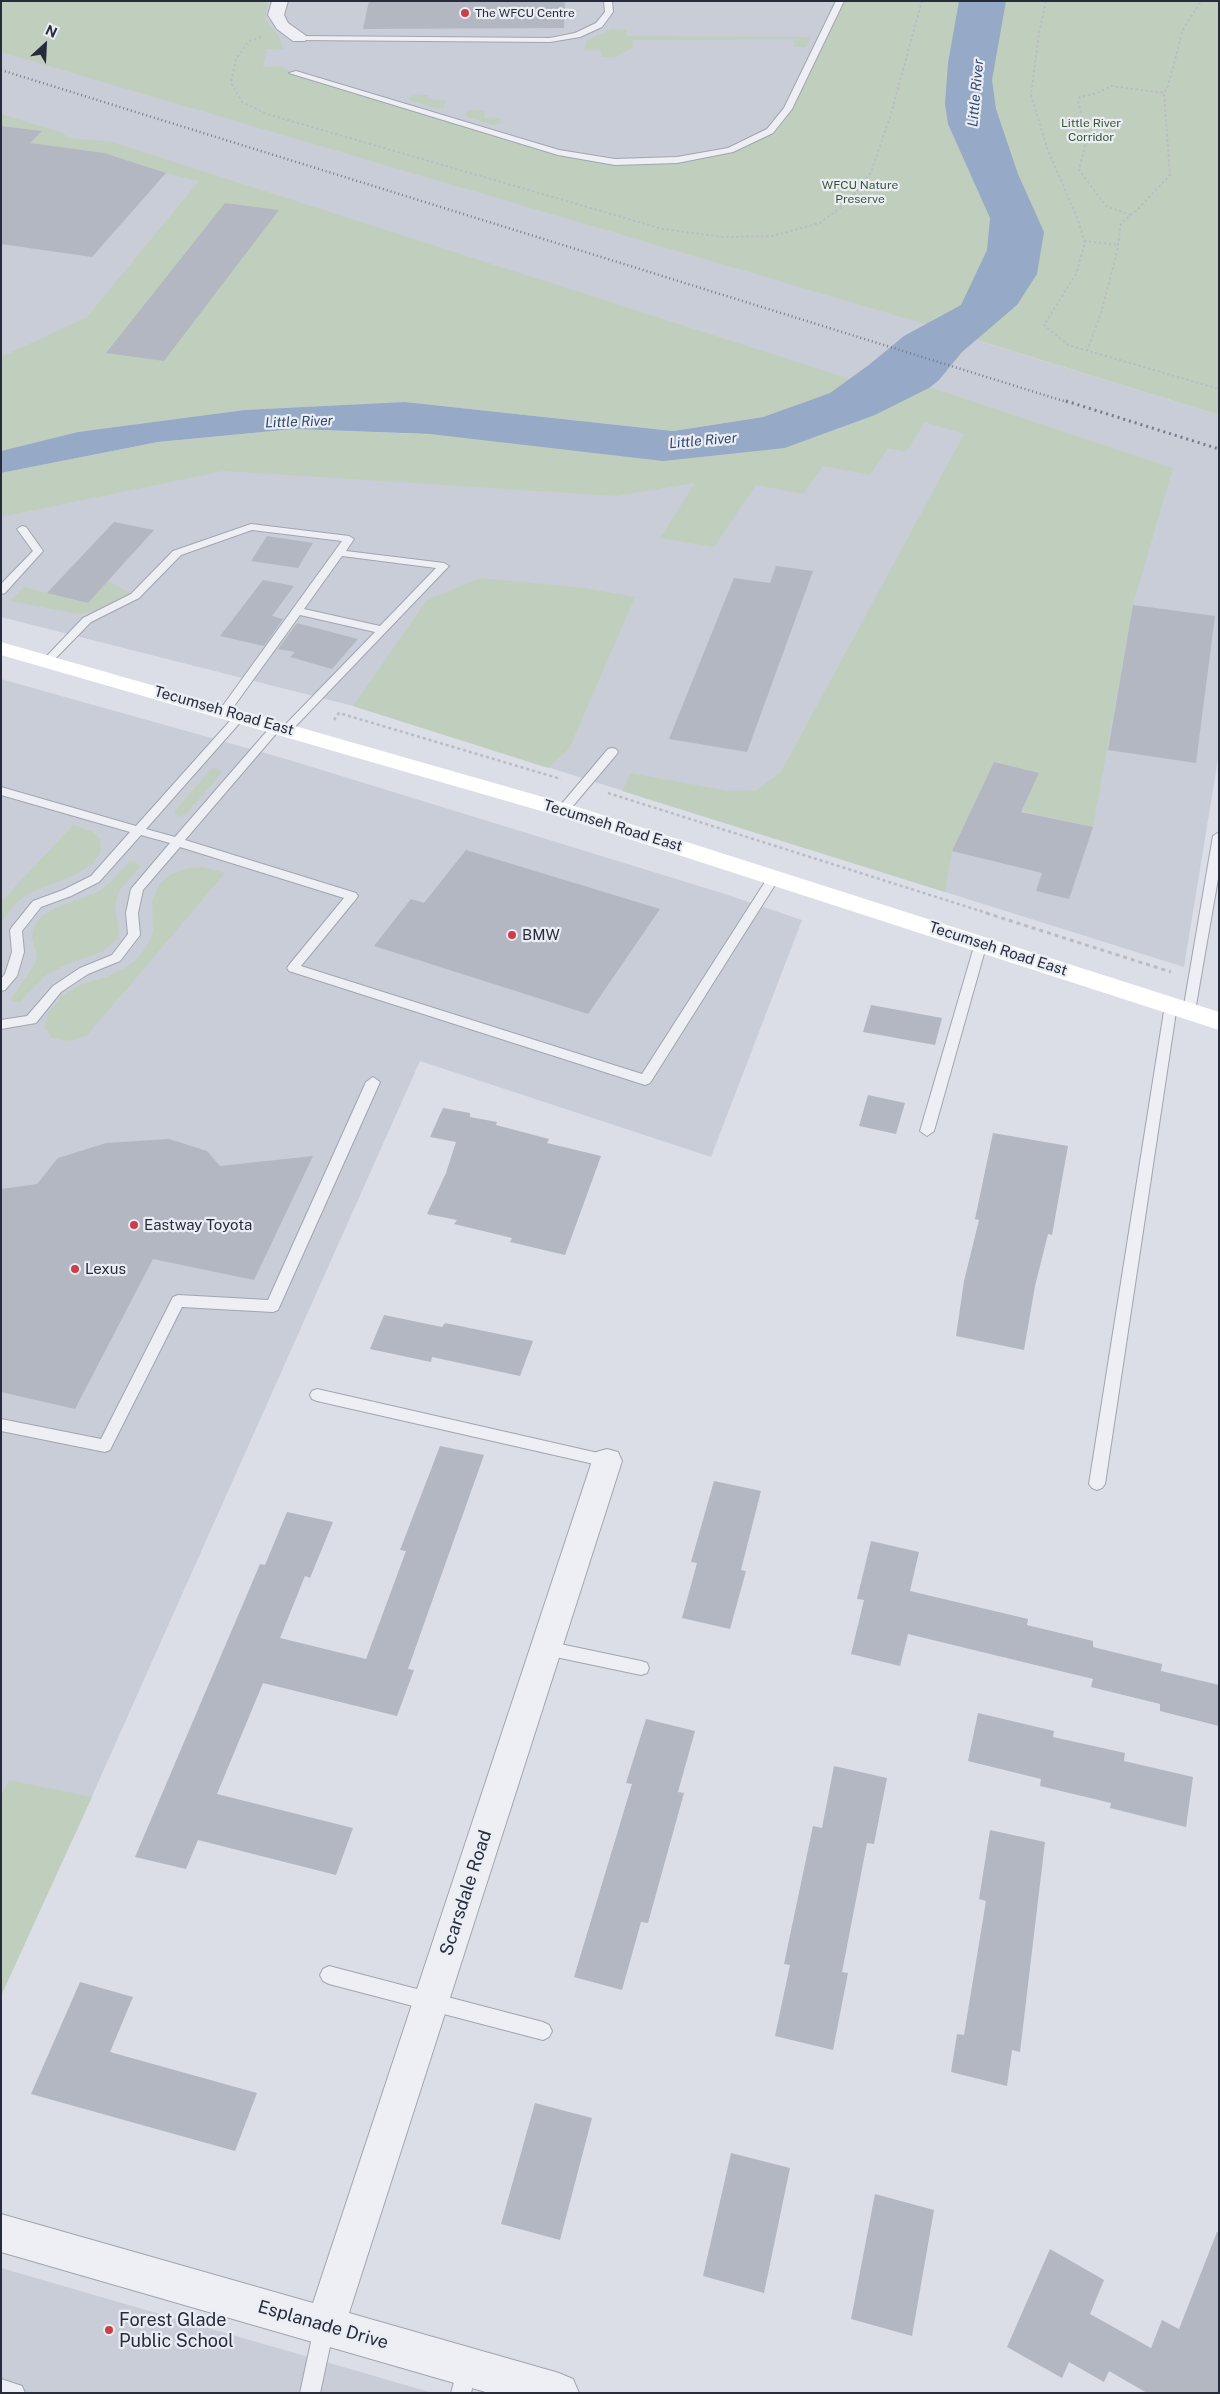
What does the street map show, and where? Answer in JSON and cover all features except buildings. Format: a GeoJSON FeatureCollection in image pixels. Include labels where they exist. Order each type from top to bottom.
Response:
{"type":"FeatureCollection","features":[{"type":"Feature","properties":{"kind":"main road","name":"Tecumseh Road East"},"geometry":{"type":"LineString","coordinates":[[1,648],[282,727],[564,810],[1219,1021]]}},
{"type":"Feature","properties":{"kind":"street"},"geometry":{"type":"LineString","coordinates":[[280,1],[276,15],[282,26],[300,38]]}},
{"type":"Feature","properties":{"kind":"street","name":"Scarsdale Road"},"geometry":{"type":"LineString","coordinates":[[325,2326],[608,1461]]}},
{"type":"Feature","properties":{"kind":"street","name":"Esplanade Drive"},"geometry":{"type":"LineString","coordinates":[[1,2233],[325,2326],[464,2380],[559,2393]]}},
{"type":"Feature","properties":{"kind":"lane"},"geometry":{"type":"LineString","coordinates":[[300,38],[550,40],[577,35],[599,25],[608,12],[608,1]]}},
{"type":"Feature","properties":{"kind":"lane"},"geometry":{"type":"LineString","coordinates":[[293,73],[558,152],[615,162],[677,160],[730,150],[770,131],[788,109],[840,1]]}},
{"type":"Feature","properties":{"kind":"lane"},"geometry":{"type":"LineString","coordinates":[[1,987],[11,976],[18,952],[16,930],[37,904],[67,893],[95,879],[138,831],[233,713],[297,611],[349,539],[251,527],[177,553],[134,596],[87,620],[47,661]]}},
{"type":"Feature","properties":{"kind":"lane"},"geometry":{"type":"LineString","coordinates":[[1,591],[38,551],[22,529]]}},
{"type":"Feature","properties":{"kind":"lane"},"geometry":{"type":"LineString","coordinates":[[1,1025],[31,1020],[57,989],[84,971],[116,958],[134,935],[132,912],[137,889],[282,727],[382,630],[444,566],[339,553]]}},
{"type":"Feature","properties":{"kind":"lane"},"geometry":{"type":"LineString","coordinates":[[297,611],[382,630]]}},
{"type":"Feature","properties":{"kind":"lane"},"geometry":{"type":"LineString","coordinates":[[564,810],[612,752]]}},
{"type":"Feature","properties":{"kind":"lane"},"geometry":{"type":"LineString","coordinates":[[1,791],[178,842],[352,896],[293,968],[646,1080],[774,877]]}},
{"type":"Feature","properties":{"kind":"lane"},"geometry":{"type":"LineString","coordinates":[[1097,1484],[1180,1008],[1194,980],[1219,836]]}},
{"type":"Feature","properties":{"kind":"lane"},"geometry":{"type":"LineString","coordinates":[[927,1131],[981,943]]}},
{"type":"Feature","properties":{"kind":"lane"},"geometry":{"type":"LineString","coordinates":[[1,1425],[105,1446],[178,1301],[272,1306],[373,1082]]}},
{"type":"Feature","properties":{"kind":"lane"},"geometry":{"type":"LineString","coordinates":[[318,1395],[608,1461]]}},
{"type":"Feature","properties":{"kind":"lane"},"geometry":{"type":"LineString","coordinates":[[546,1648],[641,1668]]}},
{"type":"Feature","properties":{"kind":"lane"},"geometry":{"type":"LineString","coordinates":[[329,1975],[543,2031]]}},
{"type":"Feature","properties":{"kind":"lane"},"geometry":{"type":"LineString","coordinates":[[310,2393],[325,2326]]}},
{"type":"Feature","properties":{"kind":"lane"},"geometry":{"type":"LineString","coordinates":[[1,2389],[15,2393]]}},
{"type":"Feature","properties":{"kind":"path"},"geometry":{"type":"LineString","coordinates":[[1046,1],[1038,32],[1031,95],[1047,148],[1084,242],[1076,274],[1044,325],[1068,345],[1219,389]]}},
{"type":"Feature","properties":{"kind":"path"},"geometry":{"type":"LineString","coordinates":[[1087,351],[1102,313],[1118,245],[1121,222],[1131,215],[1170,175],[1164,93],[1168,86],[1183,29],[1200,1]]}},
{"type":"Feature","properties":{"kind":"path"},"geometry":{"type":"LineString","coordinates":[[1131,215],[1106,206],[1079,170],[1086,137],[1083,116],[1078,101],[1080,98],[1112,86],[1164,93]]}},
{"type":"Feature","properties":{"kind":"path"},"geometry":{"type":"LineString","coordinates":[[1084,242],[1118,245]]}},
{"type":"Feature","properties":{"kind":"path"},"geometry":{"type":"LineString","coordinates":[[340,714],[584,786],[1194,980]]}},
{"type":"Feature","properties":{"kind":"shaded area"},"geometry":{"type":"Polygon","coordinates":[[[1,1],[962,1],[976,340],[1219,415],[1219,753],[1184,967],[353,706],[1,617],[1,473],[430,434],[785,448],[875,415],[928,388],[870,364],[830,393],[404,402],[78,432],[1,451],[1,1]]]}},
{"type":"Feature","properties":{"kind":"shaded area"},"geometry":{"type":"Polygon","coordinates":[[[1,679],[286,759],[725,894],[802,920],[711,1157],[420,1061],[72,1841],[1,1824],[1,679]]]}},
{"type":"Feature","properties":{"kind":"shaded area","name":"Forest Glade Public School"},"geometry":{"type":"Polygon","coordinates":[[[1,2268],[433,2393],[1,2393],[1,2268]]]}},
{"type":"Feature","properties":{"kind":"green space"},"geometry":{"type":"Polygon","coordinates":[[[1,1],[268,1],[265,19],[280,38],[283,49],[267,49],[263,67],[281,66],[293,73],[558,152],[615,162],[677,160],[730,150],[770,131],[788,109],[840,1],[1219,1],[1219,415],[925,324],[1,52],[1,1]]]}},
{"type":"Feature","properties":{"kind":"green space"},"geometry":{"type":"Polygon","coordinates":[[[612,29],[627,30],[627,36],[811,37],[806,47],[795,47],[793,40],[633,40],[632,48],[615,57],[602,57],[601,50],[584,50],[587,40],[612,29]]]}},
{"type":"Feature","properties":{"kind":"green space"},"geometry":{"type":"Polygon","coordinates":[[[414,95],[429,95],[428,99],[445,100],[444,108],[438,109],[412,101],[410,98],[414,95]]]}},
{"type":"Feature","properties":{"kind":"green space"},"geometry":{"type":"Polygon","coordinates":[[[471,110],[485,111],[484,118],[500,118],[501,123],[493,125],[467,117],[465,113],[471,110]]]}},
{"type":"Feature","properties":{"kind":"green space"},"geometry":{"type":"Polygon","coordinates":[[[1,114],[60,132],[70,138],[112,142],[850,379],[830,393],[763,417],[673,431],[404,402],[245,410],[78,432],[1,451],[1,357],[87,317],[199,181],[30,143],[41,131],[1,126],[1,114]]]}},
{"type":"Feature","properties":{"kind":"green space"},"geometry":{"type":"Polygon","coordinates":[[[929,387],[1173,468],[1133,605],[1093,827],[1022,811],[1038,773],[994,762],[952,851],[945,892],[622,791],[631,773],[729,791],[757,790],[781,772],[964,434],[925,422],[906,452],[888,448],[870,475],[823,466],[803,494],[756,485],[714,547],[660,538],[695,483],[616,496],[224,471],[1,517],[1,473],[158,442],[294,429],[785,448],[875,415],[929,387]]]}},
{"type":"Feature","properties":{"kind":"green space"},"geometry":{"type":"Polygon","coordinates":[[[480,578],[585,588],[635,597],[569,749],[548,768],[353,706],[427,600],[480,578]]]}},
{"type":"Feature","properties":{"kind":"green space"},"geometry":{"type":"Polygon","coordinates":[[[108,581],[130,593],[108,607],[79,614],[10,601],[24,587],[88,603],[108,581]]]}},
{"type":"Feature","properties":{"kind":"green space"},"geometry":{"type":"Polygon","coordinates":[[[216,768],[222,772],[186,814],[181,817],[175,815],[175,811],[211,769],[216,768]]]}},
{"type":"Feature","properties":{"kind":"green space"},"geometry":{"type":"Polygon","coordinates":[[[73,825],[93,832],[100,839],[101,851],[93,863],[75,875],[32,892],[18,901],[1,922],[1,902],[73,825]]]}},
{"type":"Feature","properties":{"kind":"green space"},"geometry":{"type":"Polygon","coordinates":[[[134,861],[141,866],[121,888],[117,897],[115,907],[119,932],[117,939],[102,952],[70,963],[48,974],[20,1002],[10,1000],[33,967],[37,956],[32,938],[34,927],[42,916],[55,908],[100,891],[129,862],[134,861]]]}},
{"type":"Feature","properties":{"kind":"green space"},"geometry":{"type":"Polygon","coordinates":[[[203,867],[225,873],[91,1031],[86,1036],[68,1041],[52,1038],[45,1028],[48,1013],[63,995],[82,984],[106,977],[126,967],[138,958],[148,944],[153,932],[152,901],[159,885],[171,874],[189,868],[203,867]]]}},
{"type":"Feature","properties":{"kind":"green space"},"geometry":{"type":"Polygon","coordinates":[[[9,1780],[92,1797],[1,1996],[1,1797],[9,1780]]]}},
{"type":"Feature","properties":{"kind":"water","name":"Little River"},"geometry":{"type":"Polygon","coordinates":[[[959,1],[1006,1],[992,80],[996,109],[1018,174],[1044,232],[1037,274],[1017,305],[962,352],[939,380],[929,388],[875,415],[785,448],[663,461],[430,434],[294,429],[158,442],[1,473],[1,451],[78,432],[245,410],[405,402],[673,431],[763,417],[830,393],[904,336],[961,305],[987,250],[990,218],[948,124],[945,104],[948,63],[959,1]]]}},
{"type":"Feature","properties":{"kind":"railway"},"geometry":{"type":"LineString","coordinates":[[1,70],[1070,403]]}},
{"type":"Feature","properties":{"kind":"railway"},"geometry":{"type":"LineString","coordinates":[[1066,401],[1219,449]]}},
{"type":"Feature","properties":{"kind":"place","name":"The WFCU Centre"},"geometry":{"type":"Point","coordinates":[465,13]}},
{"type":"Feature","properties":{"kind":"place","name":"BMW"},"geometry":{"type":"Point","coordinates":[512,935]}},
{"type":"Feature","properties":{"kind":"place","name":"Eastway Toyota"},"geometry":{"type":"Point","coordinates":[134,1225]}},
{"type":"Feature","properties":{"kind":"place","name":"Lexus"},"geometry":{"type":"Point","coordinates":[75,1269]}},
{"type":"Feature","properties":{"kind":"place","name":"Forest Glade Public School"},"geometry":{"type":"Point","coordinates":[109,2330]}},
{"type":"Feature","properties":{"kind":"park label","name":"Little River Corridor"},"geometry":{"type":"Point","coordinates":[1091,130]}},
{"type":"Feature","properties":{"kind":"park label","name":"WFCU Nature Preserve"},"geometry":{"type":"Point","coordinates":[860,192]}}]}
